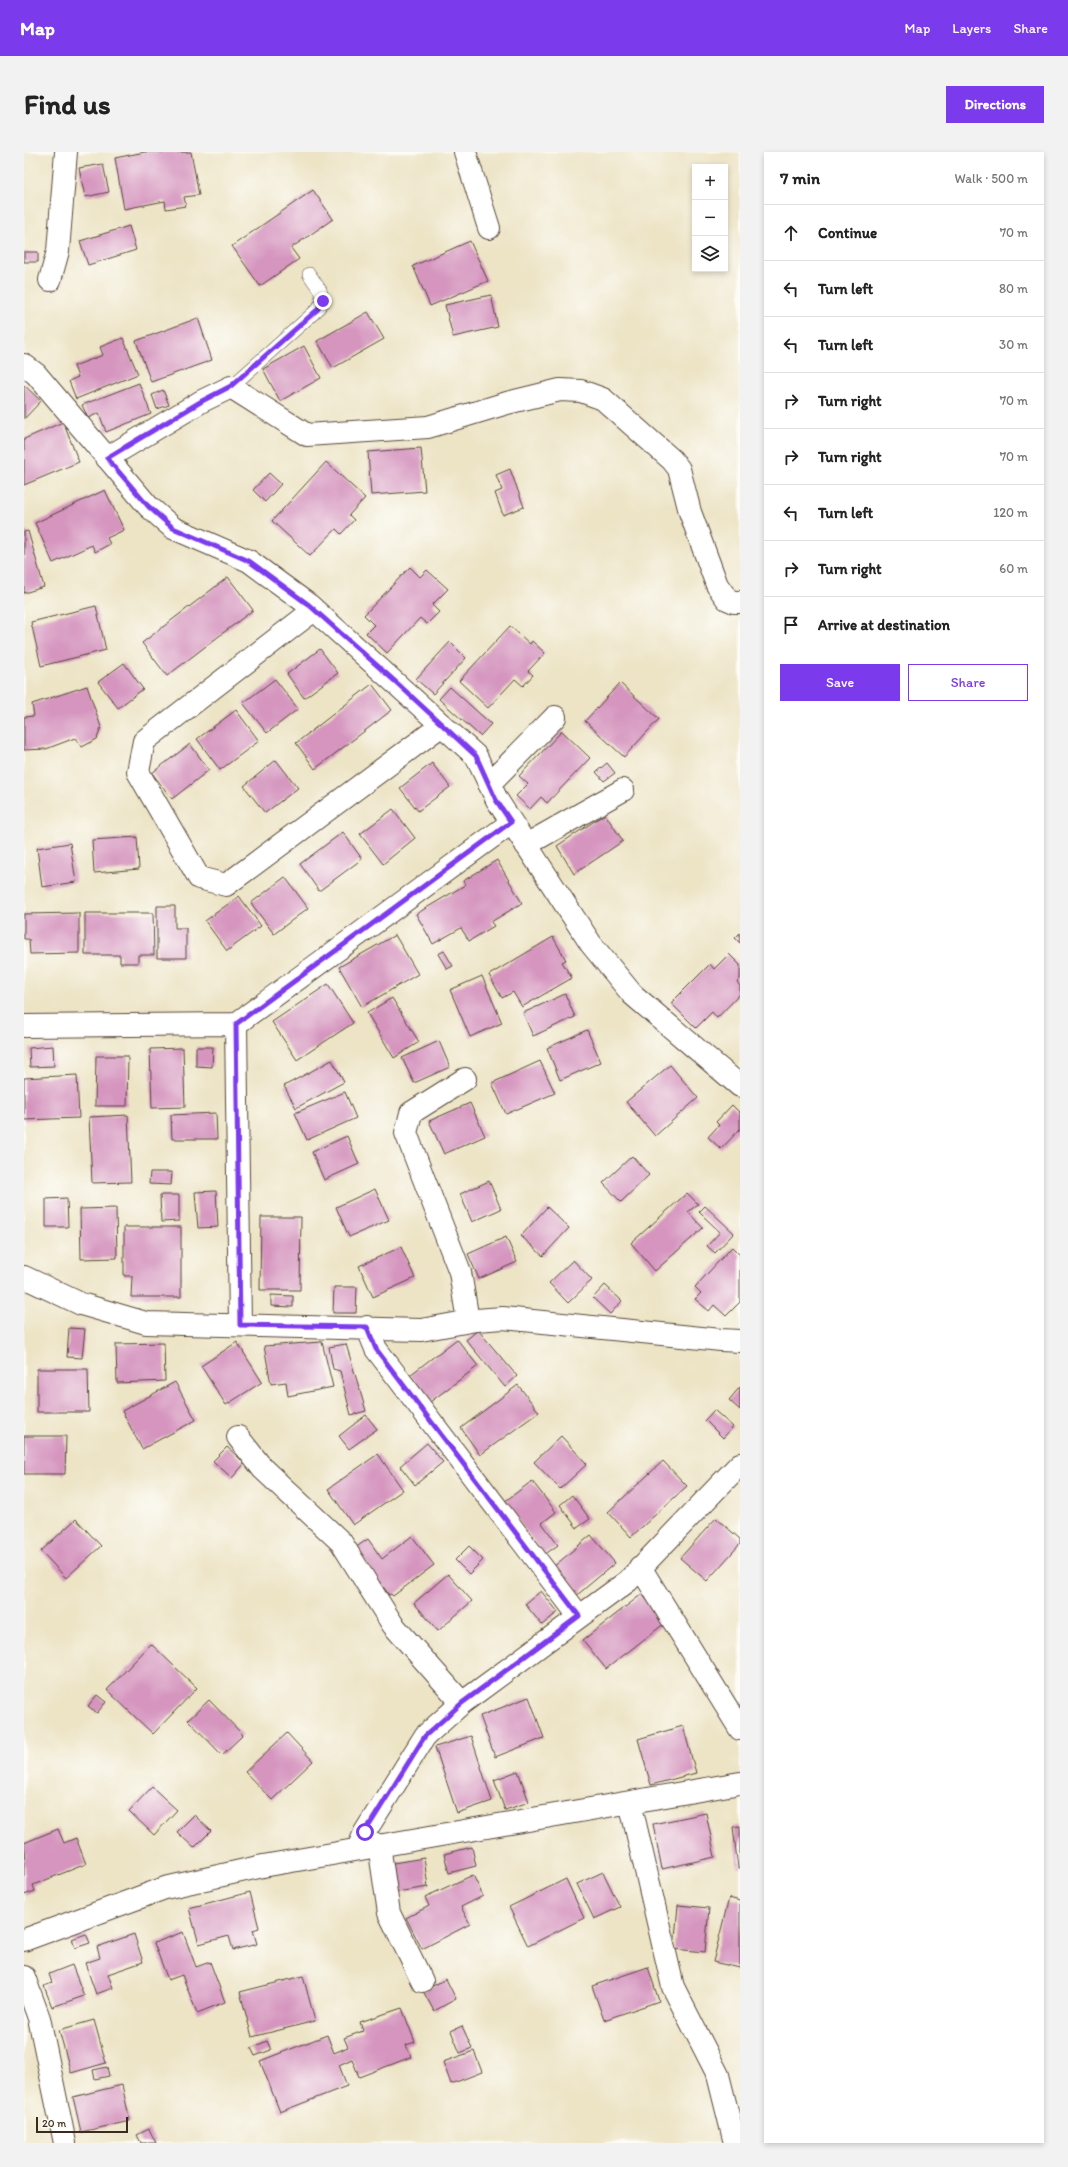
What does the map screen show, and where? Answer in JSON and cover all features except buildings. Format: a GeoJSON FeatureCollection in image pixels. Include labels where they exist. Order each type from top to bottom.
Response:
{"type":"FeatureCollection","features":[{"type":"Feature","properties":{"kind":"street"},"geometry":{"type":"LineString","coordinates":[[50,280],[58,252],[66,152]]}},
{"type":"Feature","properties":{"kind":"street"},"geometry":{"type":"LineString","coordinates":[[465,152],[489,228]]}},
{"type":"Feature","properties":{"kind":"street"},"geometry":{"type":"LineString","coordinates":[[24,365],[36,374],[148,506],[173,528],[249,561],[314,610],[476,756],[496,800],[592,944],[632,994],[740,1086]]}},
{"type":"Feature","properties":{"kind":"street"},"geometry":{"type":"LineString","coordinates":[[107,458],[202,401],[231,386],[307,435],[428,427],[507,403],[560,390],[581,391],[603,399],[672,460],[679,469],[690,512],[717,585],[726,598],[734,602],[740,602]]}},
{"type":"Feature","properties":{"kind":"street"},"geometry":{"type":"LineString","coordinates":[[314,610],[144,741],[138,772],[199,878],[226,886],[442,725]]}},
{"type":"Feature","properties":{"kind":"street"},"geometry":{"type":"LineString","coordinates":[[489,784],[555,718]]}},
{"type":"Feature","properties":{"kind":"street"},"geometry":{"type":"LineString","coordinates":[[526,845],[623,790]]}},
{"type":"Feature","properties":{"kind":"street"},"geometry":{"type":"LineString","coordinates":[[24,1026],[236,1024],[511,822]]}},
{"type":"Feature","properties":{"kind":"street"},"geometry":{"type":"LineString","coordinates":[[236,1024],[240,1325]]}},
{"type":"Feature","properties":{"kind":"street"},"geometry":{"type":"LineString","coordinates":[[466,1078],[411,1112],[406,1133],[460,1272],[468,1321]]}},
{"type":"Feature","properties":{"kind":"street"},"geometry":{"type":"LineString","coordinates":[[24,1277],[81,1304],[146,1323],[367,1327],[421,1330],[468,1321],[503,1318],[740,1341]]}},
{"type":"Feature","properties":{"kind":"street"},"geometry":{"type":"LineString","coordinates":[[367,1327],[376,1349],[579,1616]]}},
{"type":"Feature","properties":{"kind":"street"},"geometry":{"type":"LineString","coordinates":[[238,1437],[263,1469],[341,1542],[393,1625],[462,1703]]}},
{"type":"Feature","properties":{"kind":"street"},"geometry":{"type":"LineString","coordinates":[[422,1981],[389,1913],[365,1832],[425,1736],[462,1703],[628,1581],[740,1464]]}},
{"type":"Feature","properties":{"kind":"street"},"geometry":{"type":"LineString","coordinates":[[640,1567],[740,1729]]}},
{"type":"Feature","properties":{"kind":"street"},"geometry":{"type":"LineString","coordinates":[[24,1940],[164,1888],[263,1866],[740,1783]]}},
{"type":"Feature","properties":{"kind":"street"},"geometry":{"type":"LineString","coordinates":[[630,1802],[673,1987],[718,2075],[735,2143]]}},
{"type":"Feature","properties":{"kind":"street"},"geometry":{"type":"LineString","coordinates":[[24,1977],[39,2018],[65,2143]]}},
{"type":"Feature","properties":{"kind":"lane"},"geometry":{"type":"LineString","coordinates":[[231,386],[323,301],[320,290],[309,274]]}},
{"type":"Feature","properties":{"kind":"route"},"geometry":{"type":"LineString","coordinates":[[323,301],[317,310],[268,351],[231,386],[202,401],[107,458],[148,506],[173,528],[249,561],[309,605],[398,684],[476,756],[496,800],[511,822],[501,831],[236,1024],[240,1325],[367,1327],[376,1349],[579,1616],[462,1703],[425,1736],[365,1832]]}}]}
